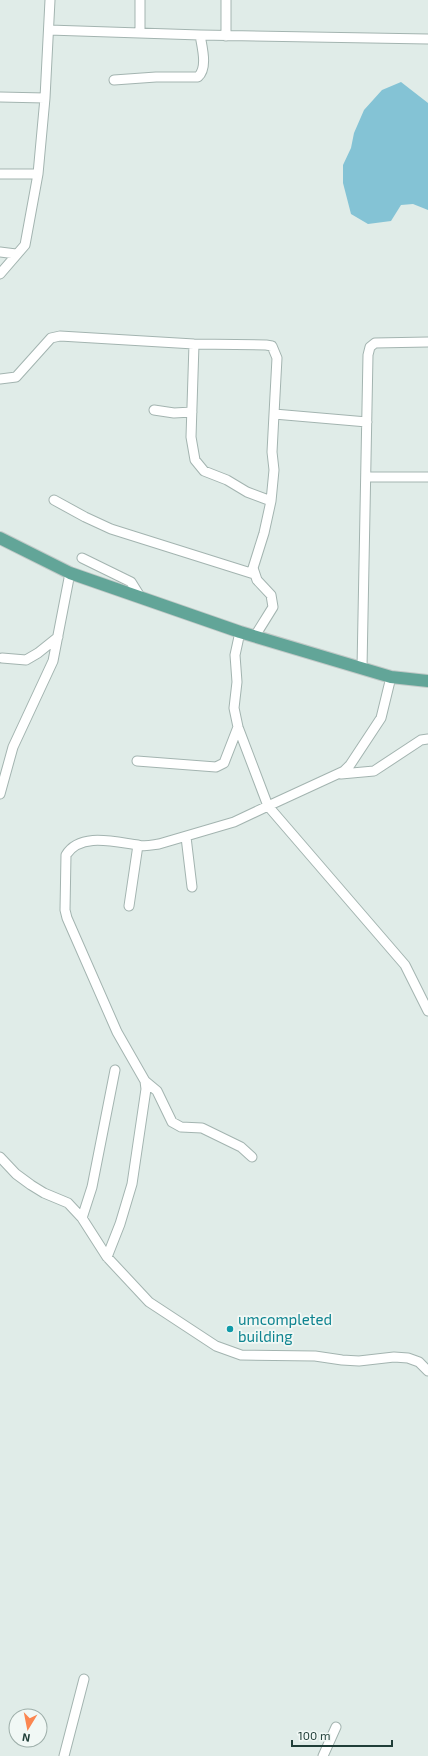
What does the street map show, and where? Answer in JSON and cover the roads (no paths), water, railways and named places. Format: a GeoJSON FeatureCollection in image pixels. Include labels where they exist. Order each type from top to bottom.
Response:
{"type":"FeatureCollection","features":[{"type":"Feature","properties":{"kind":"main road"},"geometry":{"type":"LineString","coordinates":[[0,538],[70,573],[240,632],[391,676],[428,681]]}},
{"type":"Feature","properties":{"kind":"street"},"geometry":{"type":"LineString","coordinates":[[0,274],[25,245],[38,174],[45,98],[50,0]]}},
{"type":"Feature","properties":{"kind":"street"},"geometry":{"type":"LineString","coordinates":[[140,0],[140,33]]}},
{"type":"Feature","properties":{"kind":"street"},"geometry":{"type":"LineString","coordinates":[[226,0],[226,36]]}},
{"type":"Feature","properties":{"kind":"street"},"geometry":{"type":"LineString","coordinates":[[49,30],[200,36],[428,39]]}},
{"type":"Feature","properties":{"kind":"street"},"geometry":{"type":"LineString","coordinates":[[114,80],[156,77],[198,77],[203,68],[200,36]]}},
{"type":"Feature","properties":{"kind":"street"},"geometry":{"type":"LineString","coordinates":[[0,97],[45,98]]}},
{"type":"Feature","properties":{"kind":"street"},"geometry":{"type":"LineString","coordinates":[[0,174],[38,174]]}},
{"type":"Feature","properties":{"kind":"street"},"geometry":{"type":"LineString","coordinates":[[0,252],[16,254]]}},
{"type":"Feature","properties":{"kind":"street"},"geometry":{"type":"LineString","coordinates":[[0,380],[16,377],[51,338],[60,336],[194,344],[272,346],[277,358],[272,452],[274,470],[271,501],[264,533],[254,561],[254,574]]}},
{"type":"Feature","properties":{"kind":"street"},"geometry":{"type":"LineString","coordinates":[[362,668],[368,355],[370,347],[375,343],[428,342]]}},
{"type":"Feature","properties":{"kind":"street"},"geometry":{"type":"LineString","coordinates":[[194,344],[191,437],[195,460],[204,471],[227,480],[247,492],[271,501]]}},
{"type":"Feature","properties":{"kind":"street"},"geometry":{"type":"LineString","coordinates":[[154,410],[174,413],[192,412]]}},
{"type":"Feature","properties":{"kind":"street"},"geometry":{"type":"LineString","coordinates":[[274,414],[367,422]]}},
{"type":"Feature","properties":{"kind":"street"},"geometry":{"type":"LineString","coordinates":[[366,477],[428,477]]}},
{"type":"Feature","properties":{"kind":"street"},"geometry":{"type":"LineString","coordinates":[[54,500],[111,529],[254,574],[271,595],[273,602],[273,607],[256,636]]}},
{"type":"Feature","properties":{"kind":"street"},"geometry":{"type":"LineString","coordinates":[[82,558],[131,582],[141,598]]}},
{"type":"Feature","properties":{"kind":"street"},"geometry":{"type":"LineString","coordinates":[[0,794],[13,747],[53,661],[70,573]]}},
{"type":"Feature","properties":{"kind":"street"},"geometry":{"type":"LineString","coordinates":[[240,632],[235,655],[237,682],[234,701],[238,727],[268,806],[405,965],[428,1011]]}},
{"type":"Feature","properties":{"kind":"street"},"geometry":{"type":"LineString","coordinates":[[2,658],[26,660],[38,653],[58,637]]}},
{"type":"Feature","properties":{"kind":"street"},"geometry":{"type":"LineString","coordinates":[[252,1157],[240,1147],[202,1128],[181,1127],[172,1122],[157,1091],[145,1081],[117,1032],[67,918],[65,910],[66,855],[70,849],[80,843],[93,841],[138,845],[159,844],[186,837],[234,822],[338,774],[350,766],[377,726],[381,718],[391,676]]}},
{"type":"Feature","properties":{"kind":"street"},"geometry":{"type":"LineString","coordinates":[[137,761],[216,767],[221,766],[224,763],[238,727]]}},
{"type":"Feature","properties":{"kind":"street"},"geometry":{"type":"LineString","coordinates":[[338,774],[374,770],[421,740],[428,739]]}},
{"type":"Feature","properties":{"kind":"street"},"geometry":{"type":"LineString","coordinates":[[186,837],[192,887]]}},
{"type":"Feature","properties":{"kind":"street"},"geometry":{"type":"LineString","coordinates":[[129,906],[138,845]]}},
{"type":"Feature","properties":{"kind":"street"},"geometry":{"type":"LineString","coordinates":[[82,1218],[92,1187],[115,1070]]}},
{"type":"Feature","properties":{"kind":"street"},"geometry":{"type":"LineString","coordinates":[[107,1257],[120,1224],[132,1184],[145,1096],[145,1081]]}},
{"type":"Feature","properties":{"kind":"street"},"geometry":{"type":"LineString","coordinates":[[0,1157],[16,1174],[44,1193],[68,1203],[82,1218],[107,1257],[149,1302],[216,1346],[241,1355],[315,1356],[359,1361],[394,1357],[408,1358],[419,1362],[428,1371]]}},
{"type":"Feature","properties":{"kind":"street"},"geometry":{"type":"LineString","coordinates":[[64,1756],[84,1679]]}},
{"type":"Feature","properties":{"kind":"street"},"geometry":{"type":"LineString","coordinates":[[323,1756],[336,1727]]}},
{"type":"Feature","properties":{"kind":"water"},"geometry":{"type":"Polygon","coordinates":[[[401,82],[428,103],[428,210],[413,204],[401,205],[391,221],[368,224],[351,214],[343,183],[343,165],[351,148],[354,133],[364,110],[382,90],[401,82]]]}},
{"type":"Feature","properties":{"kind":"place","name":"umcompleted building"},"geometry":{"type":"Point","coordinates":[230,1329]}}]}
